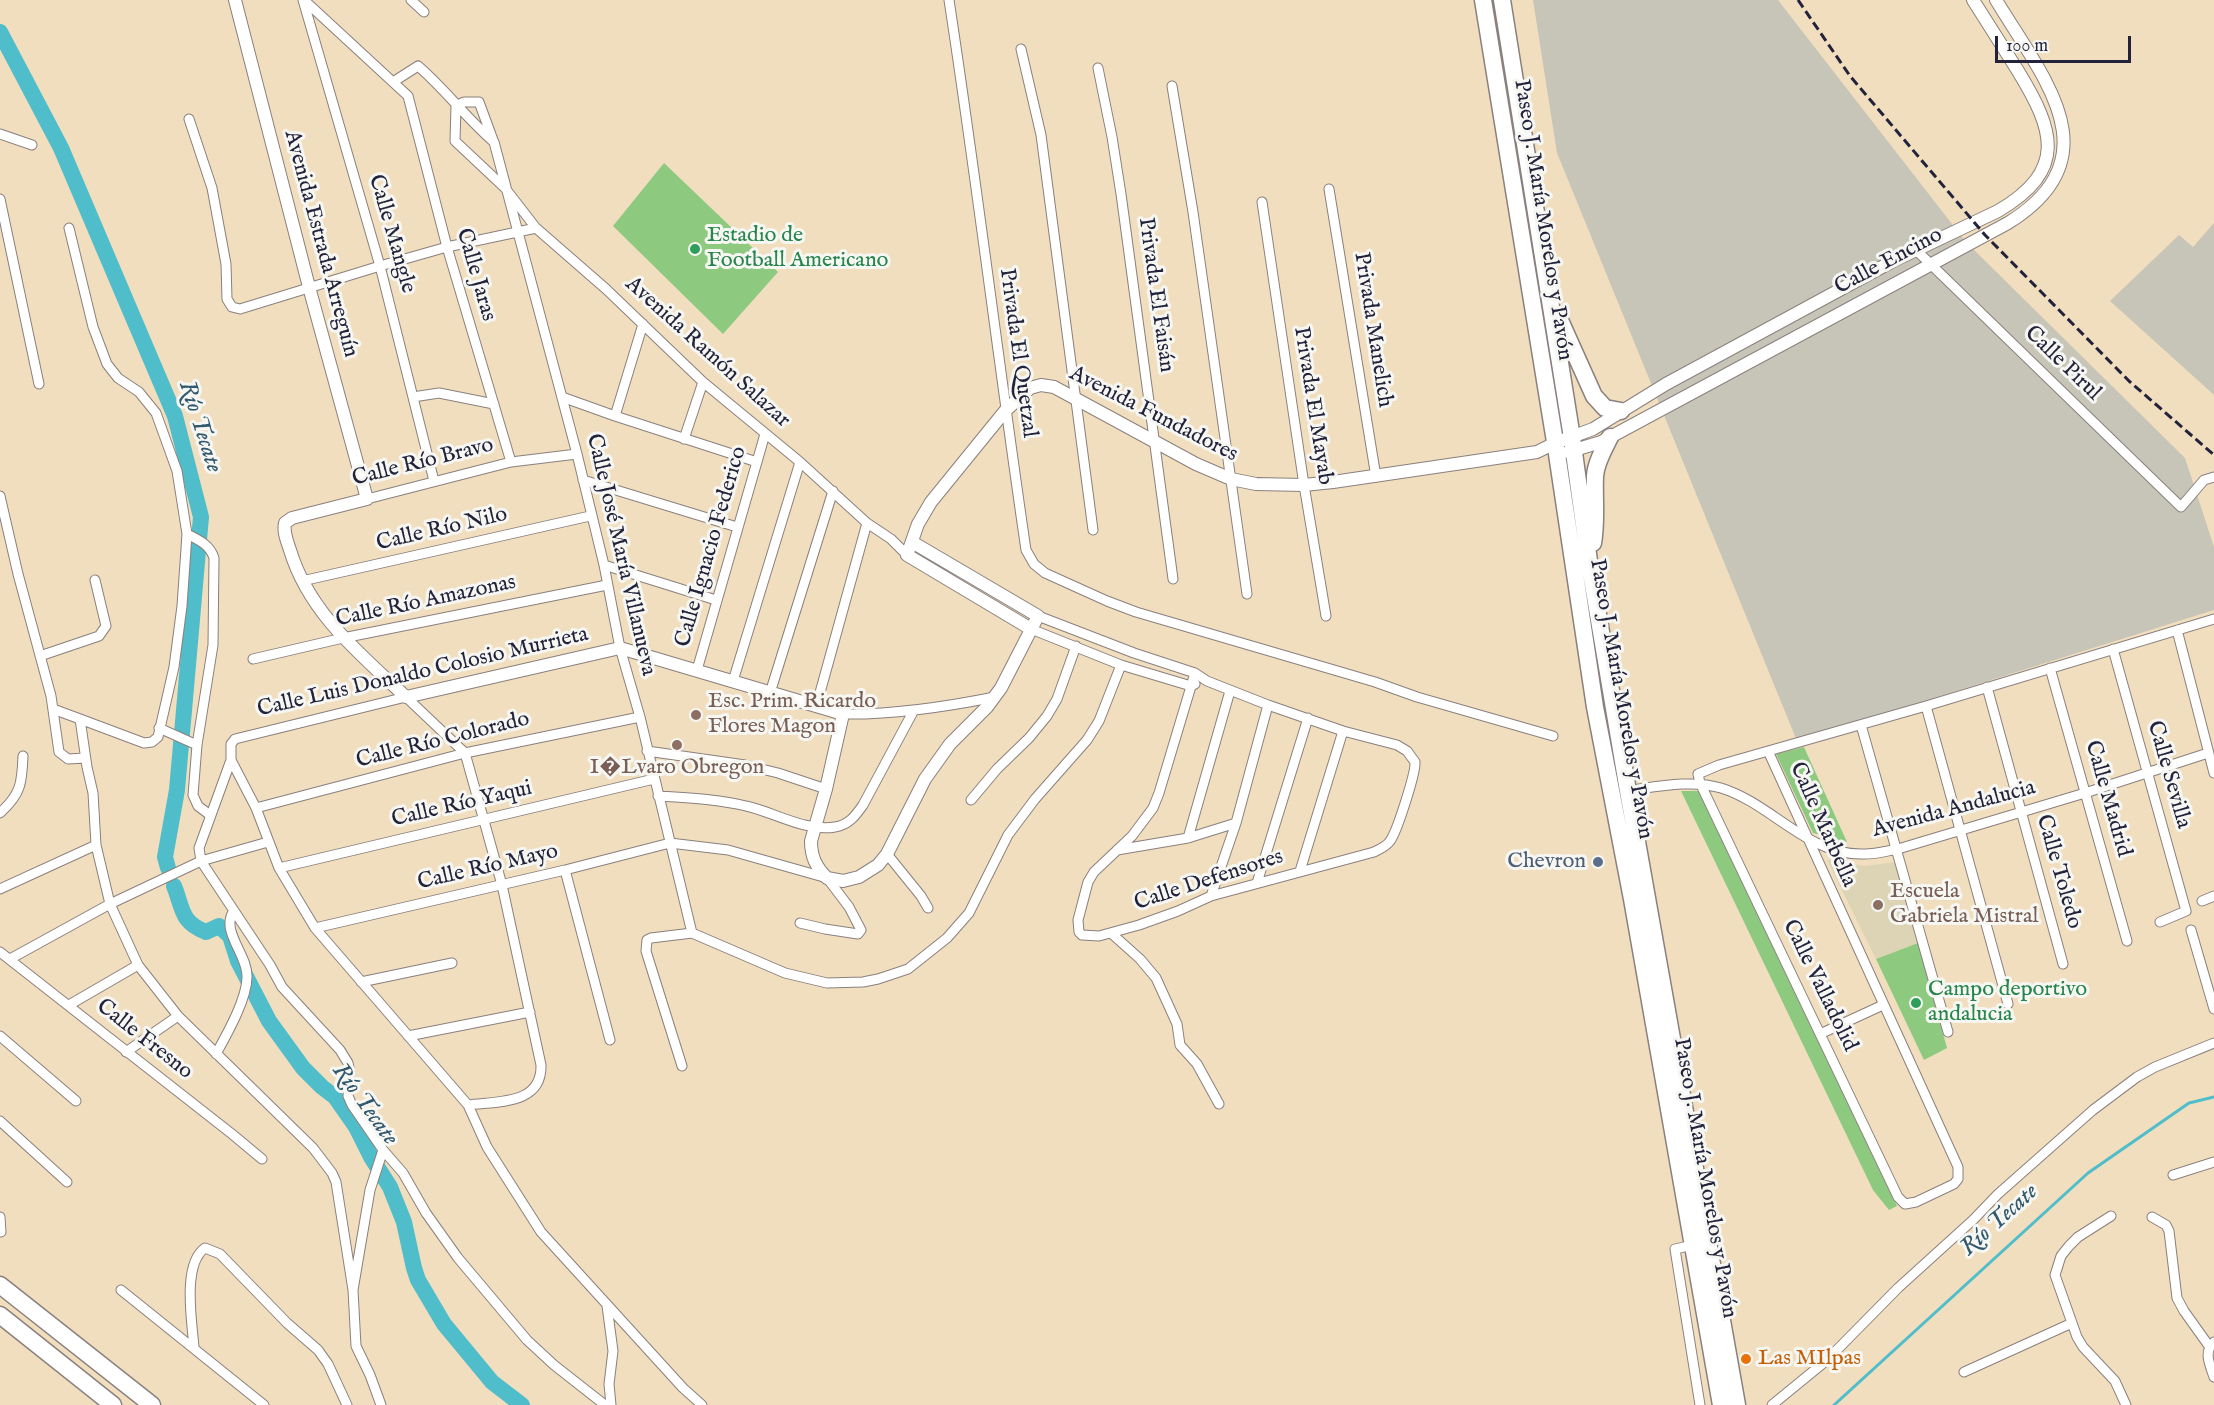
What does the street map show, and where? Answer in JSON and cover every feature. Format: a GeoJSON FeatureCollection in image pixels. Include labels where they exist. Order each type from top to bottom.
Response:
{"type":"FeatureCollection","features":[{"type":"Feature","properties":{"kind":"highway","name":"Paseo J. María Morelos y Pavón"},"geometry":{"type":"LineString","coordinates":[[1484,0],[1564,446],[1589,561],[1620,792],[1721,1405]]}},
{"type":"Feature","properties":{"kind":"highway","name":"Paseo J. María Morelos y Pavón"},"geometry":{"type":"LineString","coordinates":[[1502,0],[1549,295],[1564,446],[1595,707],[1620,792],[1737,1405]]}},
{"type":"Feature","properties":{"kind":"highway"},"geometry":{"type":"LineString","coordinates":[[1549,295],[1594,396],[1605,408],[1622,411]]}},
{"type":"Feature","properties":{"kind":"highway"},"geometry":{"type":"LineString","coordinates":[[1589,561],[1594,537],[1595,475],[1610,437]]}},
{"type":"Feature","properties":{"kind":"highway"},"geometry":{"type":"LineString","coordinates":[[0,1285],[152,1405]]}},
{"type":"Feature","properties":{"kind":"highway"},"geometry":{"type":"LineString","coordinates":[[0,1315],[113,1405]]}},
{"type":"Feature","properties":{"kind":"street","name":"Avenida Estrada Arreguín"},"geometry":{"type":"LineString","coordinates":[[235,0],[309,287],[367,499]]}},
{"type":"Feature","properties":{"kind":"street"},"geometry":{"type":"LineString","coordinates":[[303,0],[393,82],[418,66],[435,80],[456,106],[494,142]]}},
{"type":"Feature","properties":{"kind":"street","name":"Calle Mangle"},"geometry":{"type":"LineString","coordinates":[[303,0],[380,266],[434,481]]}},
{"type":"Feature","properties":{"kind":"street"},"geometry":{"type":"LineString","coordinates":[[411,0],[424,12]]}},
{"type":"Feature","properties":{"kind":"street","name":"Privada El Quetzal"},"geometry":{"type":"LineString","coordinates":[[949,0],[974,160],[977,200],[1005,411],[1026,550],[1034,564],[1045,573],[1136,612],[1553,736]]}},
{"type":"Feature","properties":{"kind":"street","name":"Calle Encino"},"geometry":{"type":"LineString","coordinates":[[1564,446],[1666,384],[1915,249],[2011,204],[2038,175],[2047,155],[2048,134],[2041,111],[1973,0]]}},
{"type":"Feature","properties":{"kind":"street","name":"Calle Encino"},"geometry":{"type":"LineString","coordinates":[[1564,446],[1588,447],[1610,437],[2020,215],[2040,199],[2049,188],[2062,160],[2064,136],[2056,105],[2045,82],[1996,0]]}},
{"type":"Feature","properties":{"kind":"street"},"geometry":{"type":"LineString","coordinates":[[1021,49],[1041,135],[1093,530]]}},
{"type":"Feature","properties":{"kind":"street","name":"Privada El Faisán"},"geometry":{"type":"LineString","coordinates":[[1098,68],[1121,194],[1173,579]]}},
{"type":"Feature","properties":{"kind":"street","name":"Calle Jaras"},"geometry":{"type":"LineString","coordinates":[[393,82],[408,96],[447,248],[512,462]]}},
{"type":"Feature","properties":{"kind":"street"},"geometry":{"type":"LineString","coordinates":[[1172,86],[1193,212],[1246,594]]}},
{"type":"Feature","properties":{"kind":"street","name":"Avenida Ramón Salazar"},"geometry":{"type":"LineString","coordinates":[[505,188],[494,142],[479,102],[464,102],[456,106],[455,141],[505,188],[536,228],[703,381],[907,555],[1031,629],[1121,665],[1191,686]]}},
{"type":"Feature","properties":{"kind":"street"},"geometry":{"type":"LineString","coordinates":[[189,119],[212,188],[226,264],[227,299],[232,307],[240,309],[380,266],[536,228]]}},
{"type":"Feature","properties":{"kind":"street"},"geometry":{"type":"LineString","coordinates":[[0,134],[32,145]]}},
{"type":"Feature","properties":{"kind":"street","name":"Calle José María Villanueva"},"geometry":{"type":"LineString","coordinates":[[505,188],[577,454],[590,516],[604,565],[620,648],[640,717],[692,933]]}},
{"type":"Feature","properties":{"kind":"street","name":"Privada Manelich"},"geometry":{"type":"LineString","coordinates":[[1329,189],[1376,477]]}},
{"type":"Feature","properties":{"kind":"street"},"geometry":{"type":"LineString","coordinates":[[0,199],[39,384]]}},
{"type":"Feature","properties":{"kind":"street","name":"Privada El Mayab"},"geometry":{"type":"LineString","coordinates":[[1262,202],[1326,616]]}},
{"type":"Feature","properties":{"kind":"street"},"geometry":{"type":"LineString","coordinates":[[53,708],[144,743],[152,742],[158,737],[174,667],[188,534],[177,471],[156,413],[139,392],[118,378],[107,364],[93,327],[69,228]]}},
{"type":"Feature","properties":{"kind":"street","name":"Calle Pirul"},"geometry":{"type":"LineString","coordinates":[[1915,249],[2181,507],[2204,480],[2214,477]]}},
{"type":"Feature","properties":{"kind":"street"},"geometry":{"type":"LineString","coordinates":[[615,416],[643,324]]}},
{"type":"Feature","properties":{"kind":"street"},"geometry":{"type":"LineString","coordinates":[[684,439],[703,381]]}},
{"type":"Feature","properties":{"kind":"street","name":"Avenida Fundadores"},"geometry":{"type":"LineString","coordinates":[[907,555],[918,524],[931,502],[1005,411],[1025,392],[1041,385],[1054,387],[1156,443],[1231,479],[1256,483],[1304,485],[1376,477],[1564,446]]}},
{"type":"Feature","properties":{"kind":"street"},"geometry":{"type":"LineString","coordinates":[[413,397],[439,393],[494,404]]}},
{"type":"Feature","properties":{"kind":"street"},"geometry":{"type":"LineString","coordinates":[[562,397],[757,462]]}},
{"type":"Feature","properties":{"kind":"street","name":"Calle Ignacio Federico"},"geometry":{"type":"LineString","coordinates":[[697,670],[765,434]]}},
{"type":"Feature","properties":{"kind":"street","name":"Calle Río Bravo"},"geometry":{"type":"LineString","coordinates":[[302,581],[294,564],[284,526],[292,518],[512,462],[577,454]]}},
{"type":"Feature","properties":{"kind":"street"},"geometry":{"type":"LineString","coordinates":[[733,681],[800,462]]}},
{"type":"Feature","properties":{"kind":"street"},"geometry":{"type":"LineString","coordinates":[[583,480],[737,527]]}},
{"type":"Feature","properties":{"kind":"street"},"geometry":{"type":"LineString","coordinates":[[770,693],[833,491]]}},
{"type":"Feature","properties":{"kind":"street"},"geometry":{"type":"LineString","coordinates":[[0,496],[53,708],[59,752],[68,759],[85,758]]}},
{"type":"Feature","properties":{"kind":"street","name":"Calle Río Nilo"},"geometry":{"type":"LineString","coordinates":[[302,581],[590,516]]}},
{"type":"Feature","properties":{"kind":"street"},"geometry":{"type":"LineString","coordinates":[[816,707],[867,523]]}},
{"type":"Feature","properties":{"kind":"street"},"geometry":{"type":"LineString","coordinates":[[188,534],[207,545],[214,558],[213,645],[197,745],[193,795],[198,807],[210,815]]}},
{"type":"Feature","properties":{"kind":"street","name":"Avenida Ramón Salazar"},"geometry":{"type":"LineString","coordinates":[[891,539],[912,542],[1038,615],[1134,653],[1195,673],[1207,681],[1268,705],[1343,731],[1397,745],[1412,757],[1415,767],[1391,840],[1381,848]]}},
{"type":"Feature","properties":{"kind":"street"},"geometry":{"type":"LineString","coordinates":[[604,565],[716,600]]}},
{"type":"Feature","properties":{"kind":"street"},"geometry":{"type":"LineString","coordinates":[[40,656],[99,636],[104,631],[106,626],[95,580]]}},
{"type":"Feature","properties":{"kind":"street"},"geometry":{"type":"LineString","coordinates":[[302,581],[311,599],[343,638],[465,753],[502,885],[541,1065],[541,1077],[535,1090],[529,1095],[468,1106]]}},
{"type":"Feature","properties":{"kind":"street","name":"Calle Río Amazonas"},"geometry":{"type":"LineString","coordinates":[[253,659],[343,638],[608,585]]}},
{"type":"Feature","properties":{"kind":"street"},"geometry":{"type":"LineString","coordinates":[[670,843],[728,850],[843,881],[859,878],[878,865],[887,854],[897,838],[914,797],[937,761],[995,697],[1013,667],[1038,615]]}},
{"type":"Feature","properties":{"kind":"street"},"geometry":{"type":"LineString","coordinates":[[1700,783],[1698,774],[1705,771],[2214,619]]}},
{"type":"Feature","properties":{"kind":"street"},"geometry":{"type":"LineString","coordinates":[[2177,630],[2214,773]]}},
{"type":"Feature","properties":{"kind":"street"},"geometry":{"type":"LineString","coordinates":[[971,800],[1002,763],[1029,738],[1047,716],[1057,699],[1076,646]]}},
{"type":"Feature","properties":{"kind":"street"},"geometry":{"type":"LineString","coordinates":[[620,648],[843,714],[937,708],[995,697]]}},
{"type":"Feature","properties":{"kind":"street","name":"Calle Luis Donaldo Colosio Murrieta"},"geometry":{"type":"LineString","coordinates":[[231,760],[231,744],[235,739],[620,648]]}},
{"type":"Feature","properties":{"kind":"street","name":"Calle Sevilla"},"geometry":{"type":"LineString","coordinates":[[2112,649],[2186,911],[2160,922]]}},
{"type":"Feature","properties":{"kind":"street"},"geometry":{"type":"LineString","coordinates":[[682,1066],[645,945],[651,938],[692,933],[785,973],[827,983],[870,981],[908,969],[947,938],[969,913],[1008,835],[1087,740],[1099,721],[1121,665]]}},
{"type":"Feature","properties":{"kind":"street","name":"Calle Madrid"},"geometry":{"type":"LineString","coordinates":[[2050,668],[2127,941]]}},
{"type":"Feature","properties":{"kind":"street"},"geometry":{"type":"LineString","coordinates":[[1117,850],[1132,836],[1153,808],[1195,673]]}},
{"type":"Feature","properties":{"kind":"street"},"geometry":{"type":"LineString","coordinates":[[1191,686],[1207,681]]}},
{"type":"Feature","properties":{"kind":"street","name":"Calle Toledo"},"geometry":{"type":"LineString","coordinates":[[1987,687],[2064,964]]}},
{"type":"Feature","properties":{"kind":"street"},"geometry":{"type":"LineString","coordinates":[[1188,838],[1230,691]]}},
{"type":"Feature","properties":{"kind":"street"},"geometry":{"type":"LineString","coordinates":[[1211,896],[1236,823],[1268,705]]}},
{"type":"Feature","properties":{"kind":"street"},"geometry":{"type":"LineString","coordinates":[[1926,706],[1958,831],[2008,1004]]}},
{"type":"Feature","properties":{"kind":"street"},"geometry":{"type":"LineString","coordinates":[[658,796],[720,801],[747,806],[815,827],[836,827],[855,816],[914,710]]}},
{"type":"Feature","properties":{"kind":"street"},"geometry":{"type":"LineString","coordinates":[[800,923],[858,933],[861,928],[844,898],[816,866],[812,858],[811,841],[826,789],[843,714]]}},
{"type":"Feature","properties":{"kind":"street","name":"Calle Río Colorado"},"geometry":{"type":"LineString","coordinates":[[256,808],[465,753],[640,717]]}},
{"type":"Feature","properties":{"kind":"street"},"geometry":{"type":"LineString","coordinates":[[1257,883],[1308,718]]}},
{"type":"Feature","properties":{"kind":"street"},"geometry":{"type":"LineString","coordinates":[[80,719],[85,758],[93,793],[96,844],[110,904],[138,965],[178,1016],[313,1148],[336,1182],[353,1290],[356,1346],[381,1405]]}},
{"type":"Feature","properties":{"kind":"street"},"geometry":{"type":"LineString","coordinates":[[1862,725],[1948,1032]]}},
{"type":"Feature","properties":{"kind":"street"},"geometry":{"type":"LineString","coordinates":[[159,728],[197,745]]}},
{"type":"Feature","properties":{"kind":"street"},"geometry":{"type":"LineString","coordinates":[[1300,871],[1343,731]]}},
{"type":"Feature","properties":{"kind":"street","name":"Calle Marbella"},"geometry":{"type":"LineString","coordinates":[[1768,751],[1958,1167],[1959,1176],[1953,1184],[1916,1202],[1905,1204]]}},
{"type":"Feature","properties":{"kind":"street"},"geometry":{"type":"LineString","coordinates":[[647,752],[745,765],[826,789]]}},
{"type":"Feature","properties":{"kind":"street","name":"Avenida Andalucia"},"geometry":{"type":"LineString","coordinates":[[1620,792],[1700,783],[1732,792],[1759,805],[1807,839],[1827,848],[1860,854],[1898,849],[2085,793],[2208,753]]}},
{"type":"Feature","properties":{"kind":"street"},"geometry":{"type":"LineString","coordinates":[[0,813],[17,794],[22,782],[22,756]]}},
{"type":"Feature","properties":{"kind":"street"},"geometry":{"type":"LineString","coordinates":[[231,760],[256,808],[267,842],[279,868],[315,928],[468,1106],[487,1146],[541,1232],[682,1388],[702,1405]]}},
{"type":"Feature","properties":{"kind":"street"},"geometry":{"type":"LineString","coordinates":[[231,760],[199,848],[201,861],[270,965],[282,987],[340,1050],[348,1063],[350,1072],[348,1096],[383,1150],[403,1173],[426,1213],[458,1258],[527,1340],[554,1365],[605,1405]]}},
{"type":"Feature","properties":{"kind":"street","name":"Calle Río Yaqui"},"geometry":{"type":"LineString","coordinates":[[279,868],[654,779]]}},
{"type":"Feature","properties":{"kind":"street","name":"Calle Valladolid"},"geometry":{"type":"LineString","coordinates":[[1700,783],[1898,1197],[1905,1204]]}},
{"type":"Feature","properties":{"kind":"street"},"geometry":{"type":"LineString","coordinates":[[1117,850],[1188,838],[1236,823]]}},
{"type":"Feature","properties":{"kind":"street"},"geometry":{"type":"LineString","coordinates":[[10,959],[110,904],[201,861],[267,842]]}},
{"type":"Feature","properties":{"kind":"street","name":"Calle Río Mayo"},"geometry":{"type":"LineString","coordinates":[[315,928],[565,870],[670,843]]}},
{"type":"Feature","properties":{"kind":"street"},"geometry":{"type":"LineString","coordinates":[[0,889],[96,844]]}},
{"type":"Feature","properties":{"kind":"street","name":"Calle Defensores"},"geometry":{"type":"LineString","coordinates":[[1117,850],[1094,872],[1088,882],[1078,920],[1079,932],[1082,935],[1093,937],[1111,933],[1178,911],[1211,896],[1366,855],[1381,848]]}},
{"type":"Feature","properties":{"kind":"street"},"geometry":{"type":"LineString","coordinates":[[887,854],[928,908]]}},
{"type":"Feature","properties":{"kind":"street"},"geometry":{"type":"LineString","coordinates":[[565,870],[610,1041]]}},
{"type":"Feature","properties":{"kind":"street"},"geometry":{"type":"LineString","coordinates":[[2202,900],[2214,896]]}},
{"type":"Feature","properties":{"kind":"street"},"geometry":{"type":"LineString","coordinates":[[216,1054],[234,1022],[247,979],[246,969],[229,924],[233,912]]}},
{"type":"Feature","properties":{"kind":"street"},"geometry":{"type":"LineString","coordinates":[[2191,930],[2214,1009]]}},
{"type":"Feature","properties":{"kind":"street"},"geometry":{"type":"LineString","coordinates":[[1111,933],[1140,958],[1156,978],[1177,1024],[1180,1045],[1197,1064],[1219,1104]]}},
{"type":"Feature","properties":{"kind":"street","name":"Calle Fresno"},"geometry":{"type":"LineString","coordinates":[[0,952],[262,1159]]}},
{"type":"Feature","properties":{"kind":"street"},"geometry":{"type":"LineString","coordinates":[[361,982],[452,963]]}},
{"type":"Feature","properties":{"kind":"street"},"geometry":{"type":"LineString","coordinates":[[69,1005],[138,965]]}},
{"type":"Feature","properties":{"kind":"street"},"geometry":{"type":"LineString","coordinates":[[1820,1034],[1883,1005]]}},
{"type":"Feature","properties":{"kind":"street"},"geometry":{"type":"LineString","coordinates":[[408,1036],[530,1012]]}},
{"type":"Feature","properties":{"kind":"street"},"geometry":{"type":"LineString","coordinates":[[126,1052],[178,1016]]}},
{"type":"Feature","properties":{"kind":"street"},"geometry":{"type":"LineString","coordinates":[[0,1036],[76,1101]]}},
{"type":"Feature","properties":{"kind":"street"},"geometry":{"type":"LineString","coordinates":[[1772,1405],[1827,1360],[1898,1288],[1973,1220],[1998,1194],[2093,1110],[2146,1072],[2214,1043]]}},
{"type":"Feature","properties":{"kind":"street"},"geometry":{"type":"LineString","coordinates":[[0,1121],[67,1182]]}},
{"type":"Feature","properties":{"kind":"street"},"geometry":{"type":"LineString","coordinates":[[353,1290],[370,1190],[383,1150]]}},
{"type":"Feature","properties":{"kind":"street"},"geometry":{"type":"LineString","coordinates":[[2173,1175],[2214,1162]]}},
{"type":"Feature","properties":{"kind":"street"},"geometry":{"type":"LineString","coordinates":[[0,1216],[1,1232]]}},
{"type":"Feature","properties":{"kind":"street"},"geometry":{"type":"LineString","coordinates":[[2111,1216],[2078,1237],[2061,1256],[2055,1275],[2083,1347],[2115,1381],[2127,1405]]}},
{"type":"Feature","properties":{"kind":"street"},"geometry":{"type":"LineString","coordinates":[[2152,1217],[2166,1225],[2169,1231],[2177,1298],[2184,1311],[2212,1344],[2209,1363],[2214,1377]]}},
{"type":"Feature","properties":{"kind":"street"},"geometry":{"type":"LineString","coordinates":[[1693,1245],[1675,1249],[1700,1405]]}},
{"type":"Feature","properties":{"kind":"street"},"geometry":{"type":"LineString","coordinates":[[194,1347],[190,1291],[193,1268],[199,1252],[205,1248],[212,1249],[220,1254],[287,1323],[318,1350],[328,1364],[347,1405]]}},
{"type":"Feature","properties":{"kind":"street"},"geometry":{"type":"LineString","coordinates":[[122,1290],[264,1405]]}},
{"type":"Feature","properties":{"kind":"street"},"geometry":{"type":"LineString","coordinates":[[607,1305],[613,1351],[609,1384],[611,1405]]}},
{"type":"Feature","properties":{"kind":"street"},"geometry":{"type":"LineString","coordinates":[[1964,1372],[2072,1323]]}},
{"type":"Feature","properties":{"kind":"shaded area"},"geometry":{"type":"Polygon","coordinates":[[[1533,0],[1778,0],[1966,242],[2185,458],[2214,547],[2214,610],[1797,741],[1557,153],[1533,0]]]}},
{"type":"Feature","properties":{"kind":"shaded area"},"geometry":{"type":"Polygon","coordinates":[[[2214,223],[2214,395],[2110,301],[2179,235],[2193,247],[2214,223]]]}},
{"type":"Feature","properties":{"kind":"shaded area","name":"Escuela Gabriela Mistral"},"geometry":{"type":"Polygon","coordinates":[[[1827,860],[1865,866],[1896,862],[1918,943],[1876,959],[1827,860]]]}},
{"type":"Feature","properties":{"kind":"green space","name":"Estadio de Football Americano"},"geometry":{"type":"Polygon","coordinates":[[[664,163],[778,272],[723,334],[613,226],[664,163]]]}},
{"type":"Feature","properties":{"kind":"green space"},"geometry":{"type":"Polygon","coordinates":[[[1804,747],[1847,842],[1813,833],[1776,754],[1804,747]]]}},
{"type":"Feature","properties":{"kind":"green space"},"geometry":{"type":"Polygon","coordinates":[[[1681,791],[1700,791],[1897,1206],[1889,1210],[1873,1190],[1681,791]]]}},
{"type":"Feature","properties":{"kind":"green space","name":"Campo deportivo andalucia"},"geometry":{"type":"Polygon","coordinates":[[[1918,943],[1947,1048],[1924,1060],[1876,959],[1918,943]]]}},
{"type":"Feature","properties":{"kind":"waterway","name":"Río Tecate"},"geometry":{"type":"LineString","coordinates":[[0,32],[61,148],[175,416],[201,517],[177,790],[165,857],[168,868]]}},
{"type":"Feature","properties":{"kind":"waterway","name":"Río Tecate"},"geometry":{"type":"LineString","coordinates":[[174,886],[184,913],[191,924],[206,932],[219,926],[230,936],[238,961],[269,1021],[303,1068],[335,1097],[356,1127],[390,1187],[404,1222],[418,1280],[444,1324],[492,1382],[522,1405]]}},
{"type":"Feature","properties":{"kind":"waterway","name":"Río Tecate"},"geometry":{"type":"LineString","coordinates":[[1834,1405],[2088,1173],[2189,1103],[2214,1097]]}},
{"type":"Feature","properties":{"kind":"railway"},"geometry":{"type":"LineString","coordinates":[[1798,0],[1850,76],[1985,235],[2129,381],[2214,455]]}},
{"type":"Feature","properties":{"kind":"place","name":"Estadio de Football Americano"},"geometry":{"type":"Point","coordinates":[695,249]}},
{"type":"Feature","properties":{"kind":"place","name":"Esc. Prim. Ricardo Flores Magon"},"geometry":{"type":"Point","coordinates":[696,715]}},
{"type":"Feature","properties":{"kind":"place","name":"I�Lvaro Obregon"},"geometry":{"type":"Point","coordinates":[677,745]}},
{"type":"Feature","properties":{"kind":"place","name":"Chevron"},"geometry":{"type":"Point","coordinates":[1598,862]}},
{"type":"Feature","properties":{"kind":"place","name":"Escuela Gabriela Mistral"},"geometry":{"type":"Point","coordinates":[1878,905]}},
{"type":"Feature","properties":{"kind":"place","name":"Campo deportivo andalucia"},"geometry":{"type":"Point","coordinates":[1916,1003]}},
{"type":"Feature","properties":{"kind":"place","name":"Las MIlpas"},"geometry":{"type":"Point","coordinates":[1746,1359]}}]}
